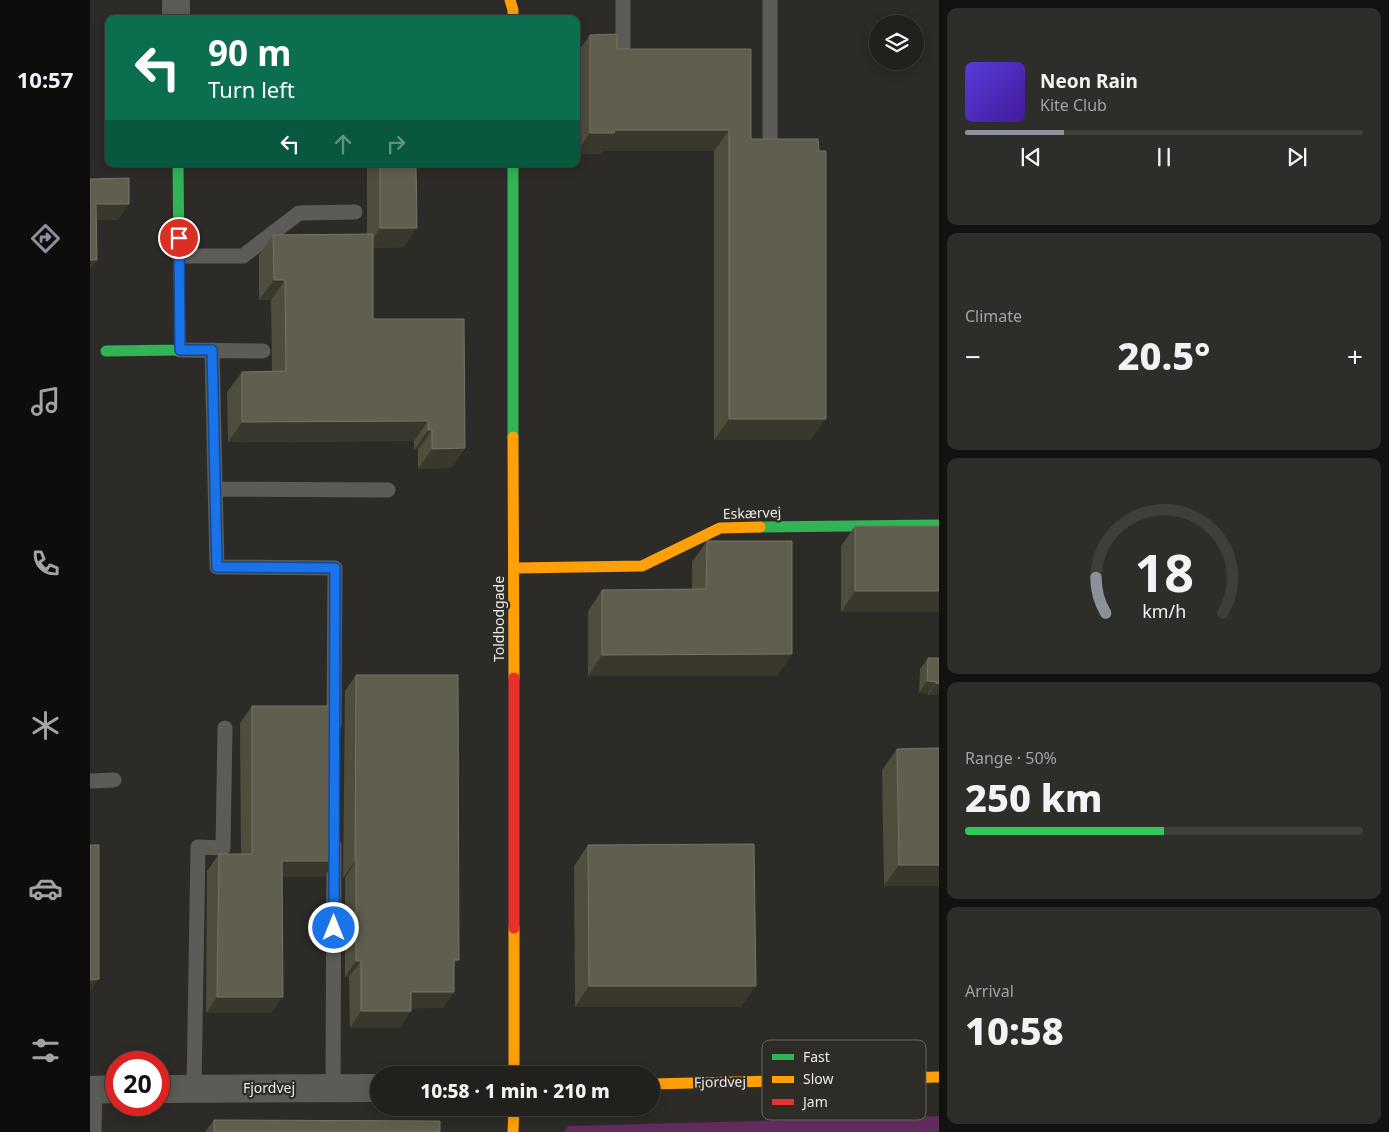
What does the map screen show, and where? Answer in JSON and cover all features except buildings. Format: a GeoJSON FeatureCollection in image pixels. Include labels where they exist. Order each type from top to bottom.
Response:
{"type":"FeatureCollection","features":[{"type":"Feature","properties":{"kind":"street"},"geometry":{"type":"LineString","coordinates":[[176,0],[176,15]]}},
{"type":"Feature","properties":{"kind":"street"},"geometry":{"type":"LineString","coordinates":[[510,0],[513,15]]}},
{"type":"Feature","properties":{"kind":"street"},"geometry":{"type":"LineString","coordinates":[[106,351],[180,350],[178,167]]}},
{"type":"Feature","properties":{"kind":"street","name":"Toldbodgade"},"geometry":{"type":"LineString","coordinates":[[513,167],[515,568],[514,1066]]}},
{"type":"Feature","properties":{"kind":"street","name":"Eskærvej"},"geometry":{"type":"LineString","coordinates":[[515,568],[642,566],[720,528],[939,525]]}},
{"type":"Feature","properties":{"kind":"street","name":"Fjordvej"},"geometry":{"type":"LineString","coordinates":[[926,1077],[939,1077]]}},
{"type":"Feature","properties":{"kind":"street","name":"Fjordvej"},"geometry":{"type":"LineString","coordinates":[[660,1084],[762,1081]]}},
{"type":"Feature","properties":{"kind":"street","name":"Fjordvej"},"geometry":{"type":"LineString","coordinates":[[170,1089],[370,1088]]}},
{"type":"Feature","properties":{"kind":"street"},"geometry":{"type":"LineString","coordinates":[[514,1116],[514,1132]]}},
{"type":"Feature","properties":{"kind":"lane"},"geometry":{"type":"LineString","coordinates":[[623,0],[623,59]]}},
{"type":"Feature","properties":{"kind":"lane"},"geometry":{"type":"LineString","coordinates":[[770,0],[770,142]]}},
{"type":"Feature","properties":{"kind":"lane"},"geometry":{"type":"LineString","coordinates":[[179,256],[244,256],[299,213],[356,212]]}},
{"type":"Feature","properties":{"kind":"lane"},"geometry":{"type":"LineString","coordinates":[[180,350],[263,350]]}},
{"type":"Feature","properties":{"kind":"lane"},"geometry":{"type":"LineString","coordinates":[[212,350],[217,567],[335,568],[334,738]]}},
{"type":"Feature","properties":{"kind":"lane"},"geometry":{"type":"LineString","coordinates":[[90,351],[106,351]]}},
{"type":"Feature","properties":{"kind":"lane"},"geometry":{"type":"LineString","coordinates":[[216,489],[388,490]]}},
{"type":"Feature","properties":{"kind":"lane"},"geometry":{"type":"LineString","coordinates":[[194,1089],[198,847],[223,848],[226,728]]}},
{"type":"Feature","properties":{"kind":"lane"},"geometry":{"type":"LineString","coordinates":[[90,781],[114,780]]}},
{"type":"Feature","properties":{"kind":"lane"},"geometry":{"type":"LineString","coordinates":[[333,1088],[334,828]]}},
{"type":"Feature","properties":{"kind":"lane"},"geometry":{"type":"LineString","coordinates":[[94,1132],[100,1089]]}},
{"type":"Feature","properties":{"kind":"shaded area"},"geometry":{"type":"Polygon","coordinates":[[[926,1116],[939,1116],[939,1132],[564,1132],[568,1126],[791,1120],[926,1120],[926,1116]]]}},
{"type":"Feature","properties":{"kind":"traffic: fast"},"geometry":{"type":"LineString","coordinates":[[106,351],[180,350],[178,167]]}},
{"type":"Feature","properties":{"kind":"traffic: fast"},"geometry":{"type":"LineString","coordinates":[[513,167],[513,437]]}},
{"type":"Feature","properties":{"kind":"traffic: fast"},"geometry":{"type":"LineString","coordinates":[[760,527],[939,525]]}},
{"type":"Feature","properties":{"kind":"traffic: slow"},"geometry":{"type":"LineString","coordinates":[[510,0],[513,15]]}},
{"type":"Feature","properties":{"kind":"traffic: slow"},"geometry":{"type":"LineString","coordinates":[[513,437],[514,678]]}},
{"type":"Feature","properties":{"kind":"traffic: slow"},"geometry":{"type":"LineString","coordinates":[[515,568],[642,566],[720,528],[760,527]]}},
{"type":"Feature","properties":{"kind":"traffic: slow"},"geometry":{"type":"LineString","coordinates":[[514,928],[514,1066]]}},
{"type":"Feature","properties":{"kind":"traffic: slow"},"geometry":{"type":"LineString","coordinates":[[926,1077],[939,1077]]}},
{"type":"Feature","properties":{"kind":"traffic: slow"},"geometry":{"type":"LineString","coordinates":[[660,1084],[762,1081]]}},
{"type":"Feature","properties":{"kind":"traffic: slow"},"geometry":{"type":"LineString","coordinates":[[513,1132],[514,1116]]}},
{"type":"Feature","properties":{"kind":"traffic: jam"},"geometry":{"type":"LineString","coordinates":[[514,678],[514,928]]}},
{"type":"Feature","properties":{"kind":"route"},"geometry":{"type":"LineString","coordinates":[[179,238],[180,350],[212,350],[217,567],[335,568],[334,928]]}}]}
